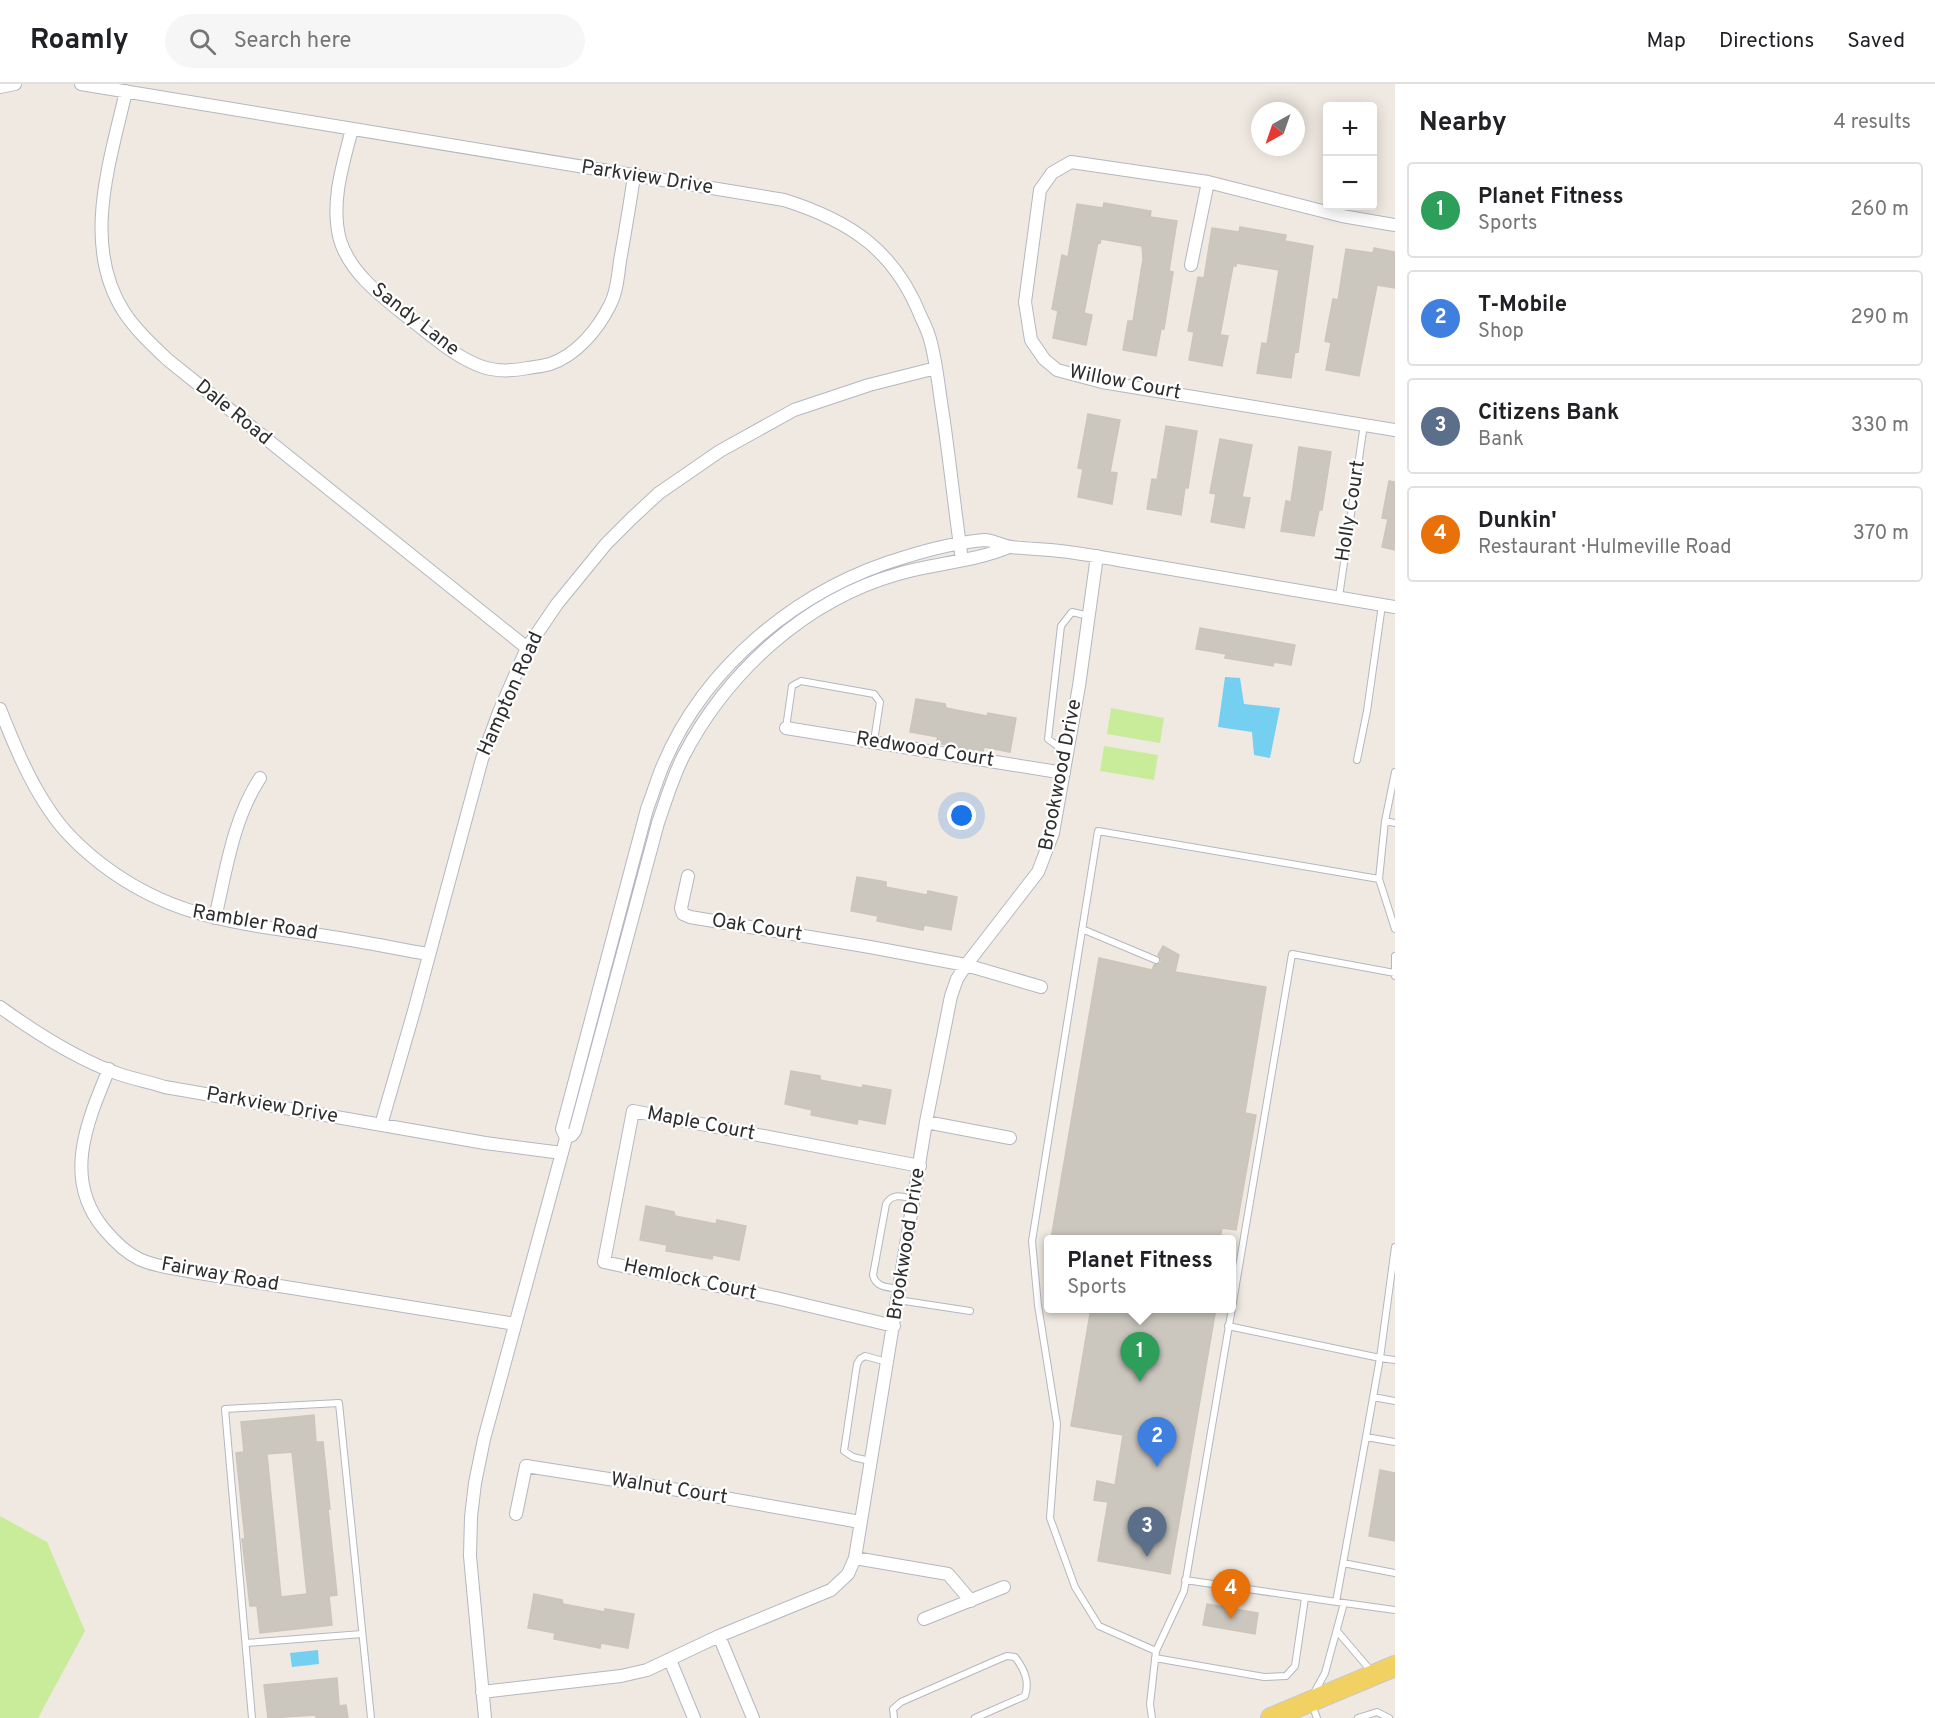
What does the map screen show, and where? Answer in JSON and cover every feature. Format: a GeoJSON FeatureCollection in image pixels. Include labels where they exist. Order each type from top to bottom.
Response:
{"type":"FeatureCollection","features":[{"type":"Feature","properties":{"kind":"main road"},"geometry":{"type":"LineString","coordinates":[[1271,1718],[1314,1709],[1388,1670]]}},
{"type":"Feature","properties":{"kind":"street"},"geometry":{"type":"LineString","coordinates":[[0,87],[15,84]]}},
{"type":"Feature","properties":{"kind":"street","name":"Parkview Drive"},"geometry":{"type":"LineString","coordinates":[[81,84],[784,200],[816,210],[838,221],[879,250],[902,278],[912,293],[931,340],[962,560]]}},
{"type":"Feature","properties":{"kind":"street","name":"Dale Road"},"geometry":{"type":"LineString","coordinates":[[126,91],[104,199],[102,248],[113,291],[132,324],[147,341],[177,367],[527,648]]}},
{"type":"Feature","properties":{"kind":"street","name":"Sandy Lane"},"geometry":{"type":"LineString","coordinates":[[352,129],[340,174],[337,222],[343,246],[353,266],[366,281],[441,343],[464,358],[483,367],[497,370],[512,371],[551,364],[570,353],[595,329],[611,304],[614,294],[634,176]]}},
{"type":"Feature","properties":{"kind":"street","name":"Willow Court"},"geometry":{"type":"LineString","coordinates":[[1395,225],[1342,216],[1208,182],[1071,162],[1052,172],[1040,190],[1025,302],[1031,340],[1044,359],[1057,370],[1102,382],[1395,430]]}},
{"type":"Feature","properties":{"kind":"street"},"geometry":{"type":"LineString","coordinates":[[1191,265],[1208,182]]}},
{"type":"Feature","properties":{"kind":"street","name":"Hampton Road"},"geometry":{"type":"LineString","coordinates":[[381,1125],[482,759],[499,712],[527,648],[557,604],[606,544],[652,499],[692,468],[794,410],[869,385],[936,369]]}},
{"type":"Feature","properties":{"kind":"street"},"geometry":{"type":"LineString","coordinates":[[485,1718],[470,1557],[475,1483],[484,1439],[562,1154],[566,1138],[562,1129],[647,809],[661,769],[691,715],[714,683],[739,655],[788,613],[820,593],[857,573],[886,562],[959,543],[987,540],[1009,547],[1096,556],[1395,607]]}},
{"type":"Feature","properties":{"kind":"street"},"geometry":{"type":"LineString","coordinates":[[566,1138],[575,1131],[658,823],[672,782],[699,728],[721,697],[745,669],[784,634],[847,594],[897,574],[993,553],[1009,547]]}},
{"type":"Feature","properties":{"kind":"street","name":"Brookwood Drive"},"geometry":{"type":"LineString","coordinates":[[482,1692],[621,1676],[647,1670],[718,1636],[831,1590],[848,1574],[855,1558],[926,1122],[951,996],[966,965],[1038,872],[1053,833],[1089,616],[1096,556]]}},
{"type":"Feature","properties":{"kind":"street","name":"Rambler Road"},"geometry":{"type":"LineString","coordinates":[[0,709],[36,790],[56,820],[87,852],[124,881],[184,910],[215,918],[428,954]]}},
{"type":"Feature","properties":{"kind":"street","name":"Redwood Court"},"geometry":{"type":"LineString","coordinates":[[786,728],[1064,773]]}},
{"type":"Feature","properties":{"kind":"street"},"geometry":{"type":"LineString","coordinates":[[215,918],[234,837],[245,805],[261,778]]}},
{"type":"Feature","properties":{"kind":"street","name":"Oak Court"},"geometry":{"type":"LineString","coordinates":[[688,876],[681,908],[683,914],[690,917],[966,965]]}},
{"type":"Feature","properties":{"kind":"street"},"geometry":{"type":"LineString","coordinates":[[966,965],[1041,987]]}},
{"type":"Feature","properties":{"kind":"street","name":"Parkview Drive"},"geometry":{"type":"LineString","coordinates":[[0,1007],[33,1031],[109,1069],[165,1087],[485,1143],[562,1154]]}},
{"type":"Feature","properties":{"kind":"street","name":"Fairway Road"},"geometry":{"type":"LineString","coordinates":[[109,1069],[92,1109],[84,1136],[82,1185],[87,1203],[99,1224],[126,1251],[141,1260],[193,1272],[515,1324]]}},
{"type":"Feature","properties":{"kind":"street","name":"Maple Court"},"geometry":{"type":"LineString","coordinates":[[604,1262],[633,1111],[920,1166]]}},
{"type":"Feature","properties":{"kind":"street"},"geometry":{"type":"LineString","coordinates":[[926,1122],[1010,1138]]}},
{"type":"Feature","properties":{"kind":"street","name":"Hemlock Court"},"geometry":{"type":"LineString","coordinates":[[604,1262],[776,1298],[894,1326]]}},
{"type":"Feature","properties":{"kind":"street","name":"Walnut Court"},"geometry":{"type":"LineString","coordinates":[[516,1514],[526,1466],[860,1522]]}},
{"type":"Feature","properties":{"kind":"street"},"geometry":{"type":"LineString","coordinates":[[855,1558],[948,1574],[971,1601]]}},
{"type":"Feature","properties":{"kind":"street"},"geometry":{"type":"LineString","coordinates":[[924,1619],[1004,1587]]}},
{"type":"Feature","properties":{"kind":"street"},"geometry":{"type":"LineString","coordinates":[[718,1636],[753,1718]]}},
{"type":"Feature","properties":{"kind":"street"},"geometry":{"type":"LineString","coordinates":[[670,1660],[694,1718]]}},
{"type":"Feature","properties":{"kind":"lane","name":"Holly Court"},"geometry":{"type":"LineString","coordinates":[[1338,598],[1365,424]]}},
{"type":"Feature","properties":{"kind":"lane"},"geometry":{"type":"LineString","coordinates":[[1358,760],[1382,605]]}},
{"type":"Feature","properties":{"kind":"lane"},"geometry":{"type":"LineString","coordinates":[[1068,750],[1048,739],[1061,626],[1072,612],[1089,616]]}},
{"type":"Feature","properties":{"kind":"lane"},"geometry":{"type":"LineString","coordinates":[[786,728],[792,686],[801,681],[874,694],[880,702],[874,741]]}},
{"type":"Feature","properties":{"kind":"lane"},"geometry":{"type":"LineString","coordinates":[[1395,776],[1385,821],[1379,879],[1395,929]]}},
{"type":"Feature","properties":{"kind":"lane"},"geometry":{"type":"LineString","coordinates":[[1385,821],[1395,823]]}},
{"type":"Feature","properties":{"kind":"lane"},"geometry":{"type":"LineString","coordinates":[[1305,1598],[1294,1666],[1286,1676],[1264,1677],[1156,1654],[1099,1626],[1075,1587],[1050,1518],[1057,1424],[1038,1305],[1032,1241],[1098,831],[1379,879]]}},
{"type":"Feature","properties":{"kind":"lane"},"geometry":{"type":"LineString","coordinates":[[1082,929],[1156,960]]}},
{"type":"Feature","properties":{"kind":"lane"},"geometry":{"type":"LineString","coordinates":[[1236,1280],[1292,954],[1394,974],[1395,956]]}},
{"type":"Feature","properties":{"kind":"lane"},"geometry":{"type":"LineString","coordinates":[[914,1200],[895,1196],[890,1198],[886,1204],[873,1275],[875,1281],[899,1295],[970,1311]]}},
{"type":"Feature","properties":{"kind":"lane"},"geometry":{"type":"LineString","coordinates":[[1336,1602],[1380,1358],[1395,1249]]}},
{"type":"Feature","properties":{"kind":"lane"},"geometry":{"type":"LineString","coordinates":[[1386,1312],[1395,1314]]}},
{"type":"Feature","properties":{"kind":"lane"},"geometry":{"type":"LineString","coordinates":[[1152,1718],[1150,1704],[1156,1654],[1184,1591],[1230,1313]]}},
{"type":"Feature","properties":{"kind":"lane"},"geometry":{"type":"LineString","coordinates":[[1228,1326],[1395,1360]]}},
{"type":"Feature","properties":{"kind":"lane"},"geometry":{"type":"LineString","coordinates":[[870,1461],[853,1457],[844,1451],[857,1364],[865,1356],[888,1362]]}},
{"type":"Feature","properties":{"kind":"lane"},"geometry":{"type":"LineString","coordinates":[[1373,1398],[1395,1401]]}},
{"type":"Feature","properties":{"kind":"lane"},"geometry":{"type":"LineString","coordinates":[[252,1718],[225,1408],[339,1403],[371,1718]]}},
{"type":"Feature","properties":{"kind":"lane"},"geometry":{"type":"LineString","coordinates":[[1366,1437],[1395,1442]]}},
{"type":"Feature","properties":{"kind":"lane"},"geometry":{"type":"LineString","coordinates":[[1343,1563],[1395,1573]]}},
{"type":"Feature","properties":{"kind":"lane"},"geometry":{"type":"LineString","coordinates":[[1185,1580],[1395,1610]]}},
{"type":"Feature","properties":{"kind":"lane"},"geometry":{"type":"LineString","coordinates":[[1314,1709],[1344,1603]]}},
{"type":"Feature","properties":{"kind":"lane"},"geometry":{"type":"LineString","coordinates":[[1337,1631],[1388,1670]]}},
{"type":"Feature","properties":{"kind":"lane"},"geometry":{"type":"LineString","coordinates":[[246,1643],[362,1634]]}},
{"type":"Feature","properties":{"kind":"lane"},"geometry":{"type":"LineString","coordinates":[[894,1718],[893,1709],[901,1702],[1007,1656],[1015,1657],[1027,1678],[1026,1696],[975,1718]]}},
{"type":"Feature","properties":{"kind":"lane"},"geometry":{"type":"LineString","coordinates":[[1358,1718],[1377,1712],[1389,1718]]}},
{"type":"Feature","properties":{"kind":"green space"},"geometry":{"type":"Polygon","coordinates":[[[1111,708],[1164,718],[1160,743],[1107,734],[1111,708]]]}},
{"type":"Feature","properties":{"kind":"green space"},"geometry":{"type":"Polygon","coordinates":[[[1104,746],[1158,755],[1154,780],[1100,771],[1104,746]]]}},
{"type":"Feature","properties":{"kind":"green space"},"geometry":{"type":"Polygon","coordinates":[[[0,1516],[47,1542],[85,1631],[38,1718],[0,1718],[0,1516]]]}},
{"type":"Feature","properties":{"kind":"water"},"geometry":{"type":"Polygon","coordinates":[[[1225,677],[1240,678],[1244,704],[1280,708],[1270,758],[1254,755],[1252,732],[1218,727],[1225,677]]]}},
{"type":"Feature","properties":{"kind":"water"},"geometry":{"type":"Polygon","coordinates":[[[318,1650],[319,1664],[292,1667],[290,1653],[318,1650]]]}},
{"type":"Feature","properties":{"kind":"building"},"geometry":{"type":"Polygon","coordinates":[[[1104,203],[1151,211],[1150,217],[1177,221],[1169,271],[1173,272],[1164,329],[1161,329],[1156,356],[1123,350],[1128,321],[1133,321],[1143,259],[1142,246],[1101,239],[1100,243],[1098,242],[1084,313],[1092,315],[1086,345],[1053,338],[1058,311],[1052,309],[1062,255],[1068,257],[1077,204],[1103,208],[1104,203]]]}},
{"type":"Feature","properties":{"kind":"building"},"geometry":{"type":"Polygon","coordinates":[[[1240,227],[1286,235],[1285,241],[1313,246],[1298,352],[1295,351],[1291,378],[1257,373],[1262,343],[1267,344],[1279,270],[1236,263],[1236,266],[1233,266],[1220,335],[1228,336],[1222,366],[1189,360],[1194,332],[1188,331],[1198,277],[1204,278],[1212,228],[1239,232],[1240,227]]]}},
{"type":"Feature","properties":{"kind":"building"},"geometry":{"type":"Polygon","coordinates":[[[1374,248],[1395,252],[1395,288],[1377,285],[1359,376],[1326,370],[1331,343],[1325,341],[1333,299],[1338,300],[1346,249],[1373,253],[1374,248]]]}},
{"type":"Feature","properties":{"kind":"building"},"geometry":{"type":"Polygon","coordinates":[[[1088,414],[1120,420],[1110,472],[1117,473],[1112,504],[1078,497],[1083,469],[1078,468],[1088,414]]]}},
{"type":"Feature","properties":{"kind":"building"},"geometry":{"type":"Polygon","coordinates":[[[1166,426],[1197,431],[1188,488],[1185,488],[1181,515],[1147,509],[1152,479],[1157,480],[1166,426]]]}},
{"type":"Feature","properties":{"kind":"building"},"geometry":{"type":"Polygon","coordinates":[[[1220,439],[1252,445],[1242,497],[1250,498],[1244,528],[1211,522],[1216,494],[1210,493],[1220,439]]]}},
{"type":"Feature","properties":{"kind":"building"},"geometry":{"type":"Polygon","coordinates":[[[1299,447],[1331,452],[1322,510],[1319,510],[1314,536],[1281,531],[1286,501],[1291,502],[1299,447]]]}},
{"type":"Feature","properties":{"kind":"building"},"geometry":{"type":"Polygon","coordinates":[[[1389,481],[1395,482],[1395,550],[1382,547],[1388,519],[1382,518],[1389,481]]]}},
{"type":"Feature","properties":{"kind":"building"},"geometry":{"type":"Polygon","coordinates":[[[1200,628],[1295,645],[1291,665],[1274,662],[1273,666],[1225,658],[1226,654],[1196,649],[1200,628]]]}},
{"type":"Feature","properties":{"kind":"building"},"geometry":{"type":"Polygon","coordinates":[[[916,699],[945,704],[946,708],[987,716],[988,713],[1016,718],[1010,752],[984,747],[983,752],[936,743],[938,737],[910,732],[916,699]]]}},
{"type":"Feature","properties":{"kind":"building"},"geometry":{"type":"Polygon","coordinates":[[[857,877],[886,882],[886,887],[927,895],[928,891],[957,897],[951,930],[924,925],[923,930],[877,921],[878,916],[851,911],[857,877]]]}},
{"type":"Feature","properties":{"kind":"building"},"geometry":{"type":"Polygon","coordinates":[[[1163,946],[1179,955],[1175,972],[1266,987],[1245,1113],[1256,1115],[1236,1230],[1222,1228],[1221,1235],[1052,1235],[1099,958],[1152,970],[1154,965],[1161,963],[1158,955],[1163,946]]]}},
{"type":"Feature","properties":{"kind":"building"},"geometry":{"type":"Polygon","coordinates":[[[791,1071],[820,1076],[820,1080],[862,1088],[863,1085],[891,1090],[885,1124],[858,1119],[857,1124],[811,1115],[812,1110],[785,1104],[791,1071]]]}},
{"type":"Feature","properties":{"kind":"building"},"geometry":{"type":"Polygon","coordinates":[[[646,1206],[674,1212],[675,1216],[716,1224],[717,1220],[746,1226],[739,1260],[713,1255],[712,1259],[666,1251],[667,1245],[640,1240],[646,1206]]]}},
{"type":"Feature","properties":{"kind":"building"},"geometry":{"type":"Polygon","coordinates":[[[1090,1313],[1215,1313],[1170,1574],[1098,1561],[1108,1502],[1094,1500],[1097,1481],[1115,1485],[1123,1435],[1071,1426],[1090,1313]]]}},
{"type":"Feature","properties":{"kind":"building"},"geometry":{"type":"Polygon","coordinates":[[[314,1415],[316,1442],[323,1442],[330,1509],[328,1509],[337,1595],[329,1596],[332,1625],[260,1633],[257,1606],[250,1606],[242,1539],[245,1539],[236,1453],[244,1452],[241,1422],[314,1415]],[[292,1452],[267,1454],[281,1597],[307,1594],[292,1452]]]}},
{"type":"Feature","properties":{"kind":"building"},"geometry":{"type":"Polygon","coordinates":[[[1380,1470],[1395,1473],[1395,1541],[1369,1536],[1380,1470]]]}},
{"type":"Feature","properties":{"kind":"building"},"geometry":{"type":"Polygon","coordinates":[[[534,1594],[562,1600],[563,1604],[605,1612],[605,1609],[634,1614],[628,1648],[601,1643],[600,1648],[554,1639],[555,1633],[528,1628],[534,1594]]]}},
{"type":"Feature","properties":{"kind":"building"},"geometry":{"type":"Polygon","coordinates":[[[1207,1604],[1258,1613],[1255,1634],[1203,1625],[1207,1604]]]}},
{"type":"Feature","properties":{"kind":"building"},"geometry":{"type":"Polygon","coordinates":[[[337,1678],[339,1706],[346,1705],[348,1718],[316,1718],[316,1715],[268,1718],[264,1685],[337,1678]]]}},
{"type":"Feature","properties":{"kind":"place","name":"Planet Fitness"},"geometry":{"type":"Point","coordinates":[1140,1382]}},
{"type":"Feature","properties":{"kind":"place","name":"T-Mobile"},"geometry":{"type":"Point","coordinates":[1157,1467]}},
{"type":"Feature","properties":{"kind":"place","name":"Citizens Bank"},"geometry":{"type":"Point","coordinates":[1147,1557]}},
{"type":"Feature","properties":{"kind":"place","name":"Dunkin'"},"geometry":{"type":"Point","coordinates":[1231,1619]}}]}
